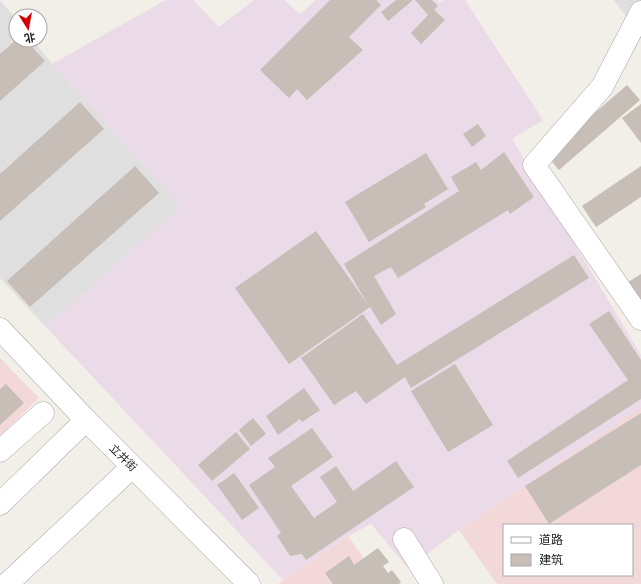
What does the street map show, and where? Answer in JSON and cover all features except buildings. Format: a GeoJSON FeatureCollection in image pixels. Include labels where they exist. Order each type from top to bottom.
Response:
{"type":"FeatureCollection","features":[{"type":"Feature","properties":{"kind":"street"},"geometry":{"type":"LineString","coordinates":[[641,12],[602,87],[534,165],[641,319]]}},
{"type":"Feature","properties":{"kind":"street","name":"立井街"},"geometry":{"type":"LineString","coordinates":[[0,329],[86,420],[249,584]]}},
{"type":"Feature","properties":{"kind":"street"},"geometry":{"type":"LineString","coordinates":[[0,450],[43,413]]}},
{"type":"Feature","properties":{"kind":"street"},"geometry":{"type":"LineString","coordinates":[[0,504],[86,420]]}},
{"type":"Feature","properties":{"kind":"street"},"geometry":{"type":"LineString","coordinates":[[7,584],[132,467]]}},
{"type":"Feature","properties":{"kind":"street"},"geometry":{"type":"LineString","coordinates":[[404,539],[432,584]]}},
{"type":"Feature","properties":{"kind":"shaded area"},"geometry":{"type":"Polygon","coordinates":[[[0,0],[8,10],[8,48],[39,48],[52,64],[181,206],[46,327],[0,278],[0,0]]]}},
{"type":"Feature","properties":{"kind":"shaded area"},"geometry":{"type":"Polygon","coordinates":[[[166,0],[193,0],[219,27],[254,0],[284,0],[300,14],[316,0],[437,0],[439,3],[443,0],[465,0],[543,120],[512,139],[641,355],[641,407],[459,530],[408,568],[371,524],[348,536],[283,580],[46,327],[181,206],[52,64],[166,0]]]}},
{"type":"Feature","properties":{"kind":"shaded area"},"geometry":{"type":"Polygon","coordinates":[[[614,0],[641,0],[641,37],[614,0]]]}},
{"type":"Feature","properties":{"kind":"shaded area"},"geometry":{"type":"Polygon","coordinates":[[[0,358],[39,398],[0,436],[0,358]]]}},
{"type":"Feature","properties":{"kind":"shaded area"},"geometry":{"type":"Polygon","coordinates":[[[641,407],[641,584],[497,584],[459,530],[641,407]]]}},
{"type":"Feature","properties":{"kind":"shaded area"},"geometry":{"type":"Polygon","coordinates":[[[348,536],[382,584],[278,584],[348,536]]]}}]}
